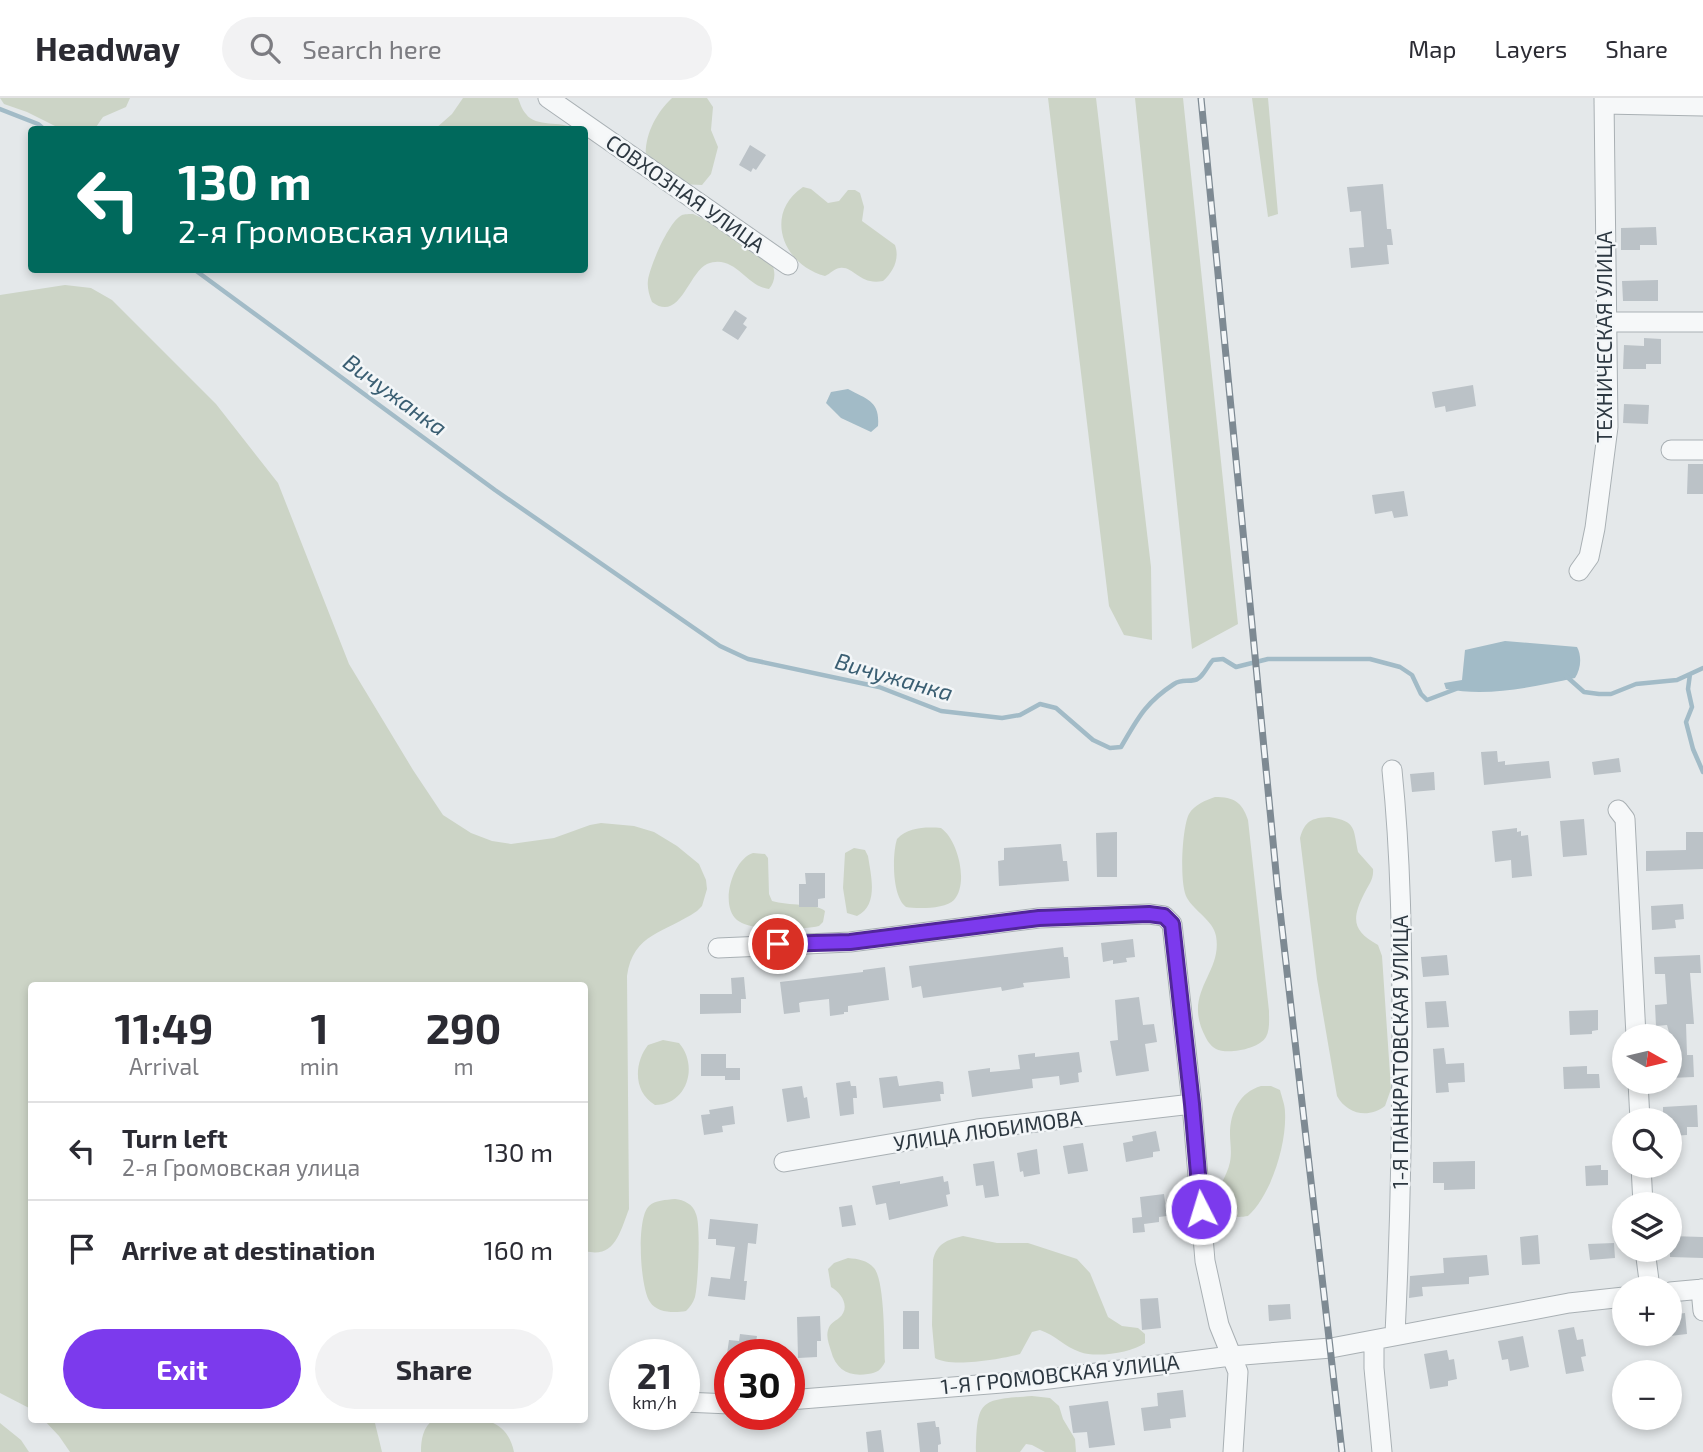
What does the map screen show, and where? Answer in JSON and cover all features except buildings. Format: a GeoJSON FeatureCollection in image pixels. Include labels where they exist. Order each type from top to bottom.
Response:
{"type":"FeatureCollection","features":[{"type":"Feature","properties":{"kind":"street","name":"СОВХОЗНАЯ УЛИЦА"},"geometry":{"type":"LineString","coordinates":[[548,98],[788,265]]}},
{"type":"Feature","properties":{"kind":"street"},"geometry":{"type":"LineString","coordinates":[[1604,101],[1703,106]]}},
{"type":"Feature","properties":{"kind":"street","name":"ТЕХНИЧЕСКАЯ УЛИЦА"},"geometry":{"type":"LineString","coordinates":[[1579,571],[1589,557],[1606,450],[1604,101]]}},
{"type":"Feature","properties":{"kind":"street"},"geometry":{"type":"LineString","coordinates":[[1607,322],[1703,322]]}},
{"type":"Feature","properties":{"kind":"street"},"geometry":{"type":"LineString","coordinates":[[1671,450],[1703,450]]}},
{"type":"Feature","properties":{"kind":"street","name":"1-Я ПАНКРАТОВСКАЯ УЛИЦА"},"geometry":{"type":"LineString","coordinates":[[1392,770],[1398,827],[1402,922],[1402,1150],[1395,1334]]}},
{"type":"Feature","properties":{"kind":"street"},"geometry":{"type":"LineString","coordinates":[[1618,810],[1625,819],[1635,1024]]}},
{"type":"Feature","properties":{"kind":"street"},"geometry":{"type":"LineString","coordinates":[[718,948],[850,942],[1039,918],[1149,914],[1164,916],[1172,924],[1192,1104],[1205,1261],[1219,1325],[1238,1373],[1233,1452]]}},
{"type":"Feature","properties":{"kind":"street","name":"УЛИЦА ЛЮБИМОВА"},"geometry":{"type":"LineString","coordinates":[[784,1162],[977,1129],[1192,1104]]}},
{"type":"Feature","properties":{"kind":"street"},"geometry":{"type":"LineString","coordinates":[[1682,1291],[1702,1289],[1703,1311]]}},
{"type":"Feature","properties":{"kind":"street","name":"1-Я ГРОМОВСКАЯ УЛИЦА"},"geometry":{"type":"LineString","coordinates":[[805,1399],[1041,1380],[1231,1356],[1331,1348],[1569,1303],[1612,1298]]}},
{"type":"Feature","properties":{"kind":"street"},"geometry":{"type":"LineString","coordinates":[[1374,1340],[1382,1452]]}},
{"type":"Feature","properties":{"kind":"shaded area"},"geometry":{"type":"Polygon","coordinates":[[[0,98],[130,98],[126,107],[103,117],[97,126],[55,126],[4,104],[0,98]]]}},
{"type":"Feature","properties":{"kind":"shaded area"},"geometry":{"type":"Polygon","coordinates":[[[463,98],[518,98],[523,111],[530,118],[542,123],[569,126],[438,126],[452,114],[463,98]]]}},
{"type":"Feature","properties":{"kind":"shaded area"},"geometry":{"type":"Polygon","coordinates":[[[672,98],[707,98],[713,107],[711,130],[718,147],[711,174],[702,185],[680,184],[646,158],[652,125],[672,98]]]}},
{"type":"Feature","properties":{"kind":"shaded area"},"geometry":{"type":"Polygon","coordinates":[[[1048,98],[1096,98],[1151,567],[1152,640],[1124,635],[1109,606],[1048,98]]]}},
{"type":"Feature","properties":{"kind":"shaded area"},"geometry":{"type":"Polygon","coordinates":[[[1135,98],[1183,98],[1238,624],[1192,649],[1135,98]]]}},
{"type":"Feature","properties":{"kind":"shaded area"},"geometry":{"type":"Polygon","coordinates":[[[1252,98],[1268,98],[1278,214],[1268,217],[1252,98]]]}},
{"type":"Feature","properties":{"kind":"shaded area"},"geometry":{"type":"Polygon","coordinates":[[[803,187],[811,189],[828,203],[839,201],[848,190],[860,193],[864,207],[862,221],[895,245],[895,265],[883,281],[863,279],[845,268],[836,269],[825,276],[798,261],[783,238],[781,224],[791,198],[803,187]]]}},
{"type":"Feature","properties":{"kind":"shaded area"},"geometry":{"type":"Polygon","coordinates":[[[693,214],[713,223],[772,264],[774,277],[769,289],[754,283],[733,267],[717,262],[700,269],[677,302],[662,307],[652,302],[648,280],[661,244],[677,219],[693,214]]]}},
{"type":"Feature","properties":{"kind":"shaded area"},"geometry":{"type":"Polygon","coordinates":[[[65,285],[91,288],[112,300],[216,404],[278,483],[349,664],[443,815],[471,833],[492,841],[511,844],[554,838],[601,823],[634,826],[654,832],[699,864],[707,889],[702,906],[643,942],[630,962],[627,976],[629,1209],[615,1242],[610,1247],[603,1251],[588,1251],[588,982],[28,982],[28,1407],[0,1393],[0,295],[65,285]]]}},
{"type":"Feature","properties":{"kind":"shaded area"},"geometry":{"type":"Polygon","coordinates":[[[1215,797],[1236,802],[1248,820],[1269,1011],[1266,1037],[1257,1045],[1235,1051],[1221,1051],[1213,1047],[1200,1022],[1200,996],[1214,962],[1216,936],[1211,925],[1187,898],[1182,869],[1183,843],[1189,814],[1197,805],[1215,797]]]}},
{"type":"Feature","properties":{"kind":"shaded area"},"geometry":{"type":"Polygon","coordinates":[[[1329,817],[1345,821],[1352,827],[1358,852],[1373,869],[1372,879],[1356,918],[1359,930],[1378,945],[1382,956],[1391,1089],[1385,1106],[1365,1113],[1352,1111],[1337,1096],[1317,979],[1300,838],[1310,821],[1329,817]]]}},
{"type":"Feature","properties":{"kind":"shaded area"},"geometry":{"type":"Polygon","coordinates":[[[941,828],[957,852],[961,873],[958,893],[950,903],[938,907],[906,907],[901,902],[896,885],[894,855],[897,839],[912,830],[941,828]]]}},
{"type":"Feature","properties":{"kind":"shaded area"},"geometry":{"type":"Polygon","coordinates":[[[854,848],[865,850],[872,881],[868,905],[857,916],[847,913],[843,888],[845,853],[854,848]]]}},
{"type":"Feature","properties":{"kind":"shaded area"},"geometry":{"type":"Polygon","coordinates":[[[753,853],[765,854],[768,858],[769,894],[772,901],[821,908],[825,911],[823,922],[819,926],[765,928],[737,920],[729,904],[731,883],[740,864],[753,853]]]}},
{"type":"Feature","properties":{"kind":"shaded area"},"geometry":{"type":"Polygon","coordinates":[[[663,1040],[679,1043],[685,1052],[689,1073],[682,1091],[675,1099],[655,1105],[639,1085],[638,1068],[648,1045],[663,1040]]]}},
{"type":"Feature","properties":{"kind":"shaded area"},"geometry":{"type":"Polygon","coordinates":[[[1261,1086],[1280,1090],[1285,1109],[1285,1125],[1280,1153],[1270,1182],[1256,1207],[1248,1216],[1233,1216],[1221,1209],[1219,1201],[1221,1184],[1230,1162],[1232,1118],[1242,1098],[1261,1086]]]}},
{"type":"Feature","properties":{"kind":"shaded area"},"geometry":{"type":"Polygon","coordinates":[[[675,1199],[688,1203],[695,1211],[698,1220],[698,1255],[695,1297],[686,1311],[671,1312],[661,1310],[650,1302],[642,1269],[641,1238],[642,1224],[649,1206],[657,1201],[675,1199]]]}},
{"type":"Feature","properties":{"kind":"shaded area"},"geometry":{"type":"Polygon","coordinates":[[[963,1236],[997,1243],[1028,1243],[1077,1259],[1090,1273],[1108,1317],[1122,1326],[1138,1328],[1145,1334],[1145,1343],[1123,1352],[1087,1354],[1040,1330],[1032,1332],[1020,1354],[964,1362],[935,1358],[932,1325],[933,1260],[944,1243],[963,1236]]]}},
{"type":"Feature","properties":{"kind":"shaded area"},"geometry":{"type":"Polygon","coordinates":[[[848,1258],[862,1260],[871,1265],[878,1275],[885,1362],[878,1371],[871,1374],[844,1371],[833,1358],[828,1340],[829,1328],[843,1314],[845,1305],[839,1293],[831,1287],[828,1269],[834,1263],[848,1258]]]}},
{"type":"Feature","properties":{"kind":"shaded area"},"geometry":{"type":"Polygon","coordinates":[[[1032,1396],[1050,1398],[1059,1406],[1075,1439],[1076,1452],[1045,1452],[1026,1444],[1020,1452],[976,1452],[978,1421],[985,1406],[1001,1399],[1032,1396]]]}},
{"type":"Feature","properties":{"kind":"shaded area"},"geometry":{"type":"Polygon","coordinates":[[[0,1423],[21,1440],[29,1452],[0,1452],[0,1423]]]}},
{"type":"Feature","properties":{"kind":"shaded area"},"geometry":{"type":"Polygon","coordinates":[[[47,1423],[375,1423],[382,1452],[70,1452],[47,1423]]]}},
{"type":"Feature","properties":{"kind":"shaded area"},"geometry":{"type":"Polygon","coordinates":[[[430,1423],[494,1423],[509,1439],[514,1452],[421,1452],[421,1442],[430,1423]]]}},
{"type":"Feature","properties":{"kind":"water"},"geometry":{"type":"Polygon","coordinates":[[[848,389],[875,406],[878,426],[871,432],[841,418],[826,403],[831,392],[848,389]]]}},
{"type":"Feature","properties":{"kind":"water"},"geometry":{"type":"Polygon","coordinates":[[[1505,641],[1577,647],[1580,667],[1575,678],[1543,685],[1478,692],[1446,689],[1444,683],[1462,680],[1465,650],[1505,641]]]}},
{"type":"Feature","properties":{"kind":"waterway","name":"Вичужанка"},"geometry":{"type":"LineString","coordinates":[[0,109],[40,126]]}},
{"type":"Feature","properties":{"kind":"waterway","name":"Вичужанка"},"geometry":{"type":"LineString","coordinates":[[199,273],[495,490],[720,646],[748,659],[879,687],[941,711],[1002,718],[1020,715],[1040,704],[1056,708],[1093,740],[1110,748],[1121,747],[1138,719],[1164,691],[1177,682],[1198,679],[1213,660],[1223,659],[1236,667],[1268,659],[1370,659],[1400,667],[1412,675],[1427,700],[1456,689]]}},
{"type":"Feature","properties":{"kind":"waterway","name":"Вичужанка"},"geometry":{"type":"LineString","coordinates":[[1566,676],[1584,692],[1611,694],[1636,684],[1677,680],[1703,668]]}},
{"type":"Feature","properties":{"kind":"waterway"},"geometry":{"type":"LineString","coordinates":[[1690,674],[1688,689],[1692,707],[1686,722],[1703,772]]}},
{"type":"Feature","properties":{"kind":"railway"},"geometry":{"type":"LineString","coordinates":[[1201,98],[1278,893],[1342,1452]]}},
{"type":"Feature","properties":{"kind":"route"},"geometry":{"type":"LineString","coordinates":[[778,944],[850,942],[1039,918],[1149,914],[1164,916],[1172,924],[1201,1209]]}}]}
